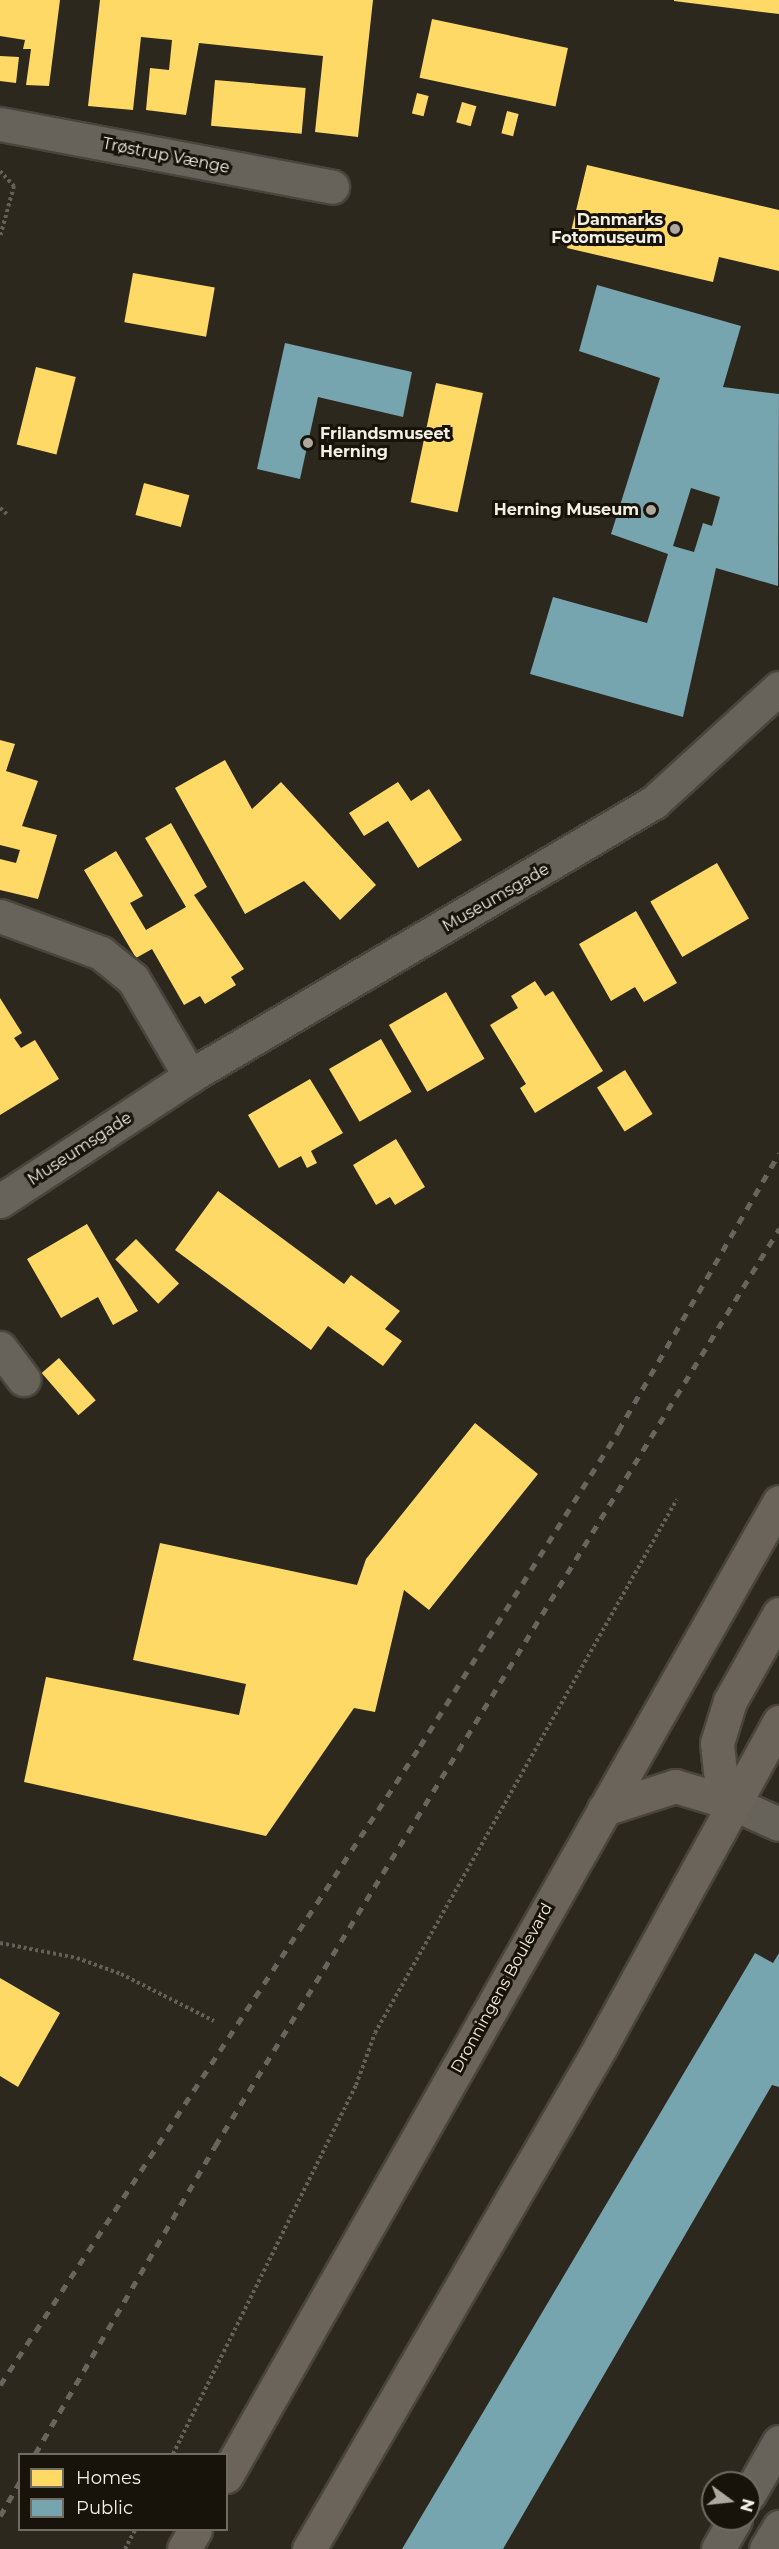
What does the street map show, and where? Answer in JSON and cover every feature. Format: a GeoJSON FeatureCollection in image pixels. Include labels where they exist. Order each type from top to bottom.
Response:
{"type":"FeatureCollection","features":[{"type":"Feature","properties":{"kind":"main road","name":"Dronningens Boulevard"},"geometry":{"type":"LineString","coordinates":[[228,2473],[779,1502]]}},
{"type":"Feature","properties":{"kind":"main road"},"geometry":{"type":"LineString","coordinates":[[732,1803],[720,1772],[717,1743],[730,1701],[779,1614]]}},
{"type":"Feature","properties":{"kind":"main road"},"geometry":{"type":"LineString","coordinates":[[309,2549],[601,2046],[732,1803],[779,1722]]}},
{"type":"Feature","properties":{"kind":"main road"},"geometry":{"type":"LineString","coordinates":[[604,1809],[675,1786],[732,1803]]}},
{"type":"Feature","properties":{"kind":"main road"},"geometry":{"type":"LineString","coordinates":[[228,2492],[248,2440]]}},
{"type":"Feature","properties":{"kind":"main road"},"geometry":{"type":"LineString","coordinates":[[184,2549],[194,2531]]}},
{"type":"Feature","properties":{"kind":"main road"},"geometry":{"type":"LineString","coordinates":[[208,2549],[214,2531]]}},
{"type":"Feature","properties":{"kind":"street","name":"Trøstrup Vænge"},"geometry":{"type":"LineString","coordinates":[[0,124],[332,187]]}},
{"type":"Feature","properties":{"kind":"street","name":"Museumsgade"},"geometry":{"type":"LineString","coordinates":[[0,1201],[190,1076],[654,802],[779,688]]}},
{"type":"Feature","properties":{"kind":"street"},"geometry":{"type":"LineString","coordinates":[[0,916],[101,953],[133,979],[190,1076]]}},
{"type":"Feature","properties":{"kind":"street"},"geometry":{"type":"LineString","coordinates":[[0,1348],[22,1378]]}},
{"type":"Feature","properties":{"kind":"street"},"geometry":{"type":"LineString","coordinates":[[732,1803],[779,1824]]}},
{"type":"Feature","properties":{"kind":"street"},"geometry":{"type":"LineString","coordinates":[[763,2484],[779,2442]]}},
{"type":"Feature","properties":{"kind":"street"},"geometry":{"type":"LineString","coordinates":[[766,2549],[779,2527]]}},
{"type":"Feature","properties":{"kind":"street"},"geometry":{"type":"LineString","coordinates":[[718,2549],[728,2531]]}},
{"type":"Feature","properties":{"kind":"path"},"geometry":{"type":"LineString","coordinates":[[0,171],[14,186],[0,237]]}},
{"type":"Feature","properties":{"kind":"path"},"geometry":{"type":"LineString","coordinates":[[0,508],[7,514]]}},
{"type":"Feature","properties":{"kind":"path"},"geometry":{"type":"LineString","coordinates":[[173,2453],[356,2085],[375,2033],[677,1499]]}},
{"type":"Feature","properties":{"kind":"path"},"geometry":{"type":"LineString","coordinates":[[0,1943],[77,1958],[121,1974],[214,2021]]}},
{"type":"Feature","properties":{"kind":"path"},"geometry":{"type":"LineString","coordinates":[[125,2549],[134,2531]]}},
{"type":"Feature","properties":{"kind":"building: Homes"},"geometry":{"type":"Polygon","coordinates":[[[0,0],[60,0],[49,86],[26,85],[31,49],[23,49],[25,40],[0,36],[0,0]]]}},
{"type":"Feature","properties":{"kind":"building: Homes"},"geometry":{"type":"Polygon","coordinates":[[[100,0],[373,0],[358,137],[315,132],[323,56],[199,43],[186,115],[146,110],[150,68],[169,70],[172,40],[141,37],[133,110],[88,106],[100,0]]]}},
{"type":"Feature","properties":{"kind":"building: Homes"},"geometry":{"type":"Polygon","coordinates":[[[779,0],[779,14],[674,1],[779,0]]]}},
{"type":"Feature","properties":{"kind":"building: Homes"},"geometry":{"type":"Polygon","coordinates":[[[432,19],[568,48],[555,107],[420,78],[432,19]]]}},
{"type":"Feature","properties":{"kind":"building: Homes"},"geometry":{"type":"Polygon","coordinates":[[[0,56],[19,57],[16,83],[0,81],[0,56]]]}},
{"type":"Feature","properties":{"kind":"building: Homes"},"geometry":{"type":"Polygon","coordinates":[[[215,80],[306,88],[302,134],[211,126],[215,80]]]}},
{"type":"Feature","properties":{"kind":"building: Homes"},"geometry":{"type":"Polygon","coordinates":[[[417,93],[429,96],[424,116],[412,113],[417,93]]]}},
{"type":"Feature","properties":{"kind":"building: Homes"},"geometry":{"type":"Polygon","coordinates":[[[462,102],[476,106],[471,126],[456,122],[462,102]]]}},
{"type":"Feature","properties":{"kind":"building: Homes"},"geometry":{"type":"Polygon","coordinates":[[[507,111],[519,114],[513,136],[501,133],[507,111]]]}},
{"type":"Feature","properties":{"kind":"building: Homes","name":"Danmarks Fotomuseum"},"geometry":{"type":"Polygon","coordinates":[[[587,165],[779,210],[779,271],[719,257],[713,282],[567,248],[587,165]]]}},
{"type":"Feature","properties":{"kind":"building: Homes"},"geometry":{"type":"Polygon","coordinates":[[[133,273],[215,287],[206,337],[124,322],[133,273]]]}},
{"type":"Feature","properties":{"kind":"building: Homes"},"geometry":{"type":"Polygon","coordinates":[[[36,367],[76,377],[56,455],[17,445],[36,367]]]}},
{"type":"Feature","properties":{"kind":"building: Homes"},"geometry":{"type":"Polygon","coordinates":[[[436,383],[483,393],[458,512],[411,502],[436,383]]]}},
{"type":"Feature","properties":{"kind":"building: Homes"},"geometry":{"type":"Polygon","coordinates":[[[144,483],[189,495],[181,527],[135,515],[144,483]]]}},
{"type":"Feature","properties":{"kind":"building: Homes"},"geometry":{"type":"Polygon","coordinates":[[[0,740],[15,744],[6,771],[38,781],[22,826],[57,835],[38,899],[0,890],[0,859],[16,863],[20,850],[0,845],[0,740]]]}},
{"type":"Feature","properties":{"kind":"building: Homes"},"geometry":{"type":"Polygon","coordinates":[[[225,760],[252,809],[281,782],[376,885],[340,920],[304,881],[245,914],[175,788],[225,760]]]}},
{"type":"Feature","properties":{"kind":"building: Homes"},"geometry":{"type":"Polygon","coordinates":[[[398,782],[411,801],[429,789],[462,840],[418,868],[388,821],[364,836],[349,813],[398,782]]]}},
{"type":"Feature","properties":{"kind":"building: Homes"},"geometry":{"type":"Polygon","coordinates":[[[171,823],[207,887],[194,895],[244,969],[231,977],[236,985],[205,1004],[200,996],[184,1005],[152,949],[136,958],[84,870],[116,851],[143,896],[130,903],[146,930],[186,907],[145,838],[171,823]]]}},
{"type":"Feature","properties":{"kind":"building: Homes"},"geometry":{"type":"Polygon","coordinates":[[[717,863],[749,918],[682,957],[650,902],[717,863]]]}},
{"type":"Feature","properties":{"kind":"building: Homes"},"geometry":{"type":"Polygon","coordinates":[[[636,911],[677,983],[644,1002],[635,987],[611,1001],[579,944],[636,911]]]}},
{"type":"Feature","properties":{"kind":"building: Homes"},"geometry":{"type":"Polygon","coordinates":[[[535,981],[545,996],[553,991],[603,1071],[535,1113],[520,1088],[526,1084],[490,1025],[518,1008],[511,996],[535,981]]]}},
{"type":"Feature","properties":{"kind":"building: Homes"},"geometry":{"type":"Polygon","coordinates":[[[446,992],[484,1059],[427,1092],[389,1025],[446,992]]]}},
{"type":"Feature","properties":{"kind":"building: Homes"},"geometry":{"type":"Polygon","coordinates":[[[0,998],[22,1033],[14,1038],[21,1048],[35,1040],[59,1079],[0,1115],[0,998]]]}},
{"type":"Feature","properties":{"kind":"building: Homes"},"geometry":{"type":"Polygon","coordinates":[[[381,1039],[412,1092],[360,1122],[329,1069],[381,1039]]]}},
{"type":"Feature","properties":{"kind":"building: Homes"},"geometry":{"type":"Polygon","coordinates":[[[625,1070],[653,1114],[625,1132],[597,1087],[625,1070]]]}},
{"type":"Feature","properties":{"kind":"building: Homes"},"geometry":{"type":"Polygon","coordinates":[[[310,1079],[343,1133],[311,1151],[317,1163],[307,1168],[301,1156],[279,1168],[248,1115],[310,1079]]]}},
{"type":"Feature","properties":{"kind":"building: Homes"},"geometry":{"type":"Polygon","coordinates":[[[396,1139],[425,1187],[395,1205],[390,1197],[376,1205],[353,1165],[396,1139]]]}},
{"type":"Feature","properties":{"kind":"building: Homes"},"geometry":{"type":"Polygon","coordinates":[[[218,1191],[344,1284],[351,1275],[400,1311],[385,1329],[402,1341],[383,1366],[328,1326],[311,1350],[175,1250],[218,1191]]]}},
{"type":"Feature","properties":{"kind":"building: Homes"},"geometry":{"type":"Polygon","coordinates":[[[87,1224],[138,1311],[113,1325],[98,1297],[61,1318],[27,1259],[87,1224]]]}},
{"type":"Feature","properties":{"kind":"building: Homes"},"geometry":{"type":"Polygon","coordinates":[[[136,1239],[179,1284],[158,1304],[115,1259],[136,1239]]]}},
{"type":"Feature","properties":{"kind":"building: Homes"},"geometry":{"type":"Polygon","coordinates":[[[59,1358],[96,1400],[78,1415],[42,1373],[59,1358]]]}},
{"type":"Feature","properties":{"kind":"building: Homes"},"geometry":{"type":"Polygon","coordinates":[[[475,1423],[538,1474],[429,1610],[404,1590],[375,1712],[354,1708],[266,1836],[24,1782],[46,1677],[239,1715],[246,1684],[133,1660],[160,1543],[357,1585],[366,1559],[475,1423]]]}},
{"type":"Feature","properties":{"kind":"building: Homes"},"geometry":{"type":"Polygon","coordinates":[[[0,1978],[60,2013],[18,2087],[0,2076],[0,1978]]]}},
{"type":"Feature","properties":{"kind":"building: Public","name":"Herning Museum"},"geometry":{"type":"Polygon","coordinates":[[[597,285],[741,326],[723,387],[779,394],[778,586],[716,568],[683,717],[530,674],[553,597],[647,623],[668,554],[611,534],[660,378],[579,351],[597,285]],[[691,488],[673,546],[694,552],[703,523],[712,526],[720,497],[691,488]]]}},
{"type":"Feature","properties":{"kind":"building: Public"},"geometry":{"type":"Polygon","coordinates":[[[285,343],[412,372],[403,417],[318,397],[300,479],[257,469],[285,343]]]}},
{"type":"Feature","properties":{"kind":"building: Public"},"geometry":{"type":"Polygon","coordinates":[[[755,1953],[773,1963],[779,1953],[779,2087],[772,2085],[503,2549],[402,2549],[755,1953]]]}},
{"type":"Feature","properties":{"kind":"railway"},"geometry":{"type":"LineString","coordinates":[[0,2385],[420,1746],[618,1431],[779,1153]]}},
{"type":"Feature","properties":{"kind":"railway"},"geometry":{"type":"LineString","coordinates":[[36,2453],[215,2146],[779,1229]]}},
{"type":"Feature","properties":{"kind":"railway"},"geometry":{"type":"LineString","coordinates":[[0,2516],[18,2485]]}},
{"type":"Feature","properties":{"kind":"place","name":"Danmarks Fotomuseum"},"geometry":{"type":"Point","coordinates":[675,229]}},
{"type":"Feature","properties":{"kind":"place","name":"Frilandsmuseet Herning"},"geometry":{"type":"Point","coordinates":[308,443]}},
{"type":"Feature","properties":{"kind":"place","name":"Herning Museum"},"geometry":{"type":"Point","coordinates":[651,510]}}]}
